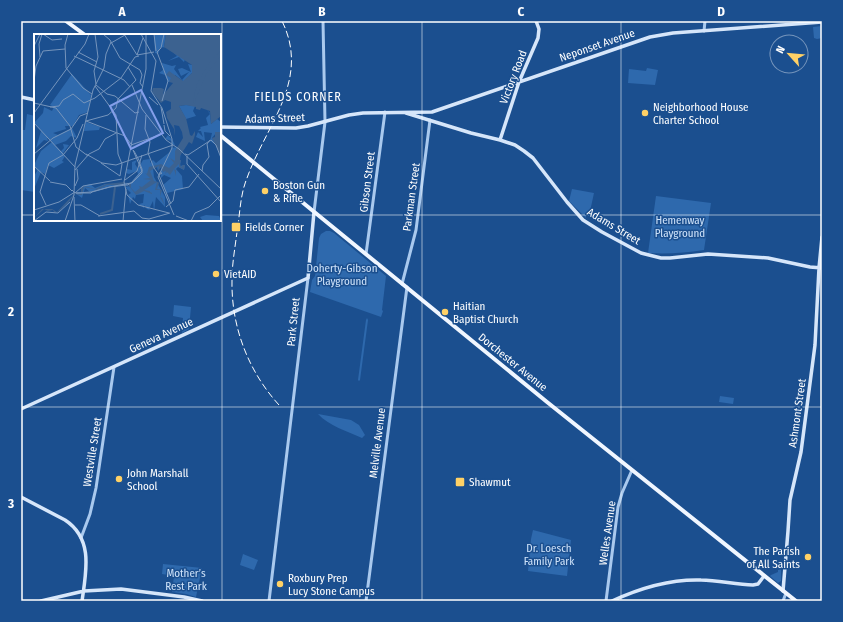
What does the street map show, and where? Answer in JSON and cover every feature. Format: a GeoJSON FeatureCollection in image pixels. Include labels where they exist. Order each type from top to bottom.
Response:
{"type":"FeatureCollection","features":[{"type":"Feature","properties":{"kind":"main road"},"geometry":{"type":"LineString","coordinates":[[66,21],[84,34]]}},
{"type":"Feature","properties":{"kind":"main road","name":"Victory Road"},"geometry":{"type":"LineString","coordinates":[[500,140],[519,82],[538,38],[539,29],[536,21]]}},
{"type":"Feature","properties":{"kind":"main road","name":"Neponset Avenue"},"geometry":{"type":"LineString","coordinates":[[432,112],[650,37],[672,33],[822,22]]}},
{"type":"Feature","properties":{"kind":"main road"},"geometry":{"type":"LineString","coordinates":[[21,97],[34,100]]}},
{"type":"Feature","properties":{"kind":"main road","name":"Adams Street"},"geometry":{"type":"LineString","coordinates":[[401,112],[516,145],[529,154],[583,220],[641,253],[661,258],[708,254],[768,258],[820,268]]}},
{"type":"Feature","properties":{"kind":"main road","name":"Adams Street"},"geometry":{"type":"LineString","coordinates":[[421,112],[430,120]]}},
{"type":"Feature","properties":{"kind":"main road","name":"Adams Street"},"geometry":{"type":"LineString","coordinates":[[221,127],[296,128],[358,113],[432,112]]}},
{"type":"Feature","properties":{"kind":"main road","name":"Parkman Street"},"geometry":{"type":"LineString","coordinates":[[430,120],[432,112]]}},
{"type":"Feature","properties":{"kind":"main road","name":"Dorchester Avenue"},"geometry":{"type":"LineString","coordinates":[[221,136],[402,284],[796,601]]}},
{"type":"Feature","properties":{"kind":"main road","name":"Park Street"},"geometry":{"type":"LineString","coordinates":[[308,278],[314,212]]}},
{"type":"Feature","properties":{"kind":"main road","name":"Ashmont Street"},"geometry":{"type":"LineString","coordinates":[[784,592],[790,497],[801,452],[814,353],[822,237]]}},
{"type":"Feature","properties":{"kind":"main road","name":"Geneva Avenue"},"geometry":{"type":"LineString","coordinates":[[21,409],[308,278]]}},
{"type":"Feature","properties":{"kind":"main road"},"geometry":{"type":"LineString","coordinates":[[21,497],[71,524],[79,532],[86,559],[82,601]]}},
{"type":"Feature","properties":{"kind":"main road"},"geometry":{"type":"LineString","coordinates":[[612,601],[644,588],[671,582],[702,580],[753,585],[758,584],[764,576]]}},
{"type":"Feature","properties":{"kind":"main road"},"geometry":{"type":"LineString","coordinates":[[41,601],[84,590],[124,590],[184,597],[202,601]]}},
{"type":"Feature","properties":{"kind":"street","name":"Park Street"},"geometry":{"type":"LineString","coordinates":[[314,212],[325,122],[323,21]]}},
{"type":"Feature","properties":{"kind":"street"},"geometry":{"type":"LineString","coordinates":[[704,31],[705,21]]}},
{"type":"Feature","properties":{"kind":"street","name":"Gibson Street"},"geometry":{"type":"LineString","coordinates":[[366,254],[386,112]]}},
{"type":"Feature","properties":{"kind":"street","name":"Parkman Street"},"geometry":{"type":"LineString","coordinates":[[402,284],[416,230],[430,120]]}},
{"type":"Feature","properties":{"kind":"street","name":"Park Street"},"geometry":{"type":"LineString","coordinates":[[269,601],[308,278]]}},
{"type":"Feature","properties":{"kind":"street","name":"Melville Avenue"},"geometry":{"type":"LineString","coordinates":[[366,601],[407,287]]}},
{"type":"Feature","properties":{"kind":"street","name":"Westville Street"},"geometry":{"type":"LineString","coordinates":[[81,538],[90,514],[96,488],[114,366]]}},
{"type":"Feature","properties":{"kind":"street","name":"Welles Avenue"},"geometry":{"type":"LineString","coordinates":[[606,601],[618,510],[622,493],[632,470]]}},
{"type":"Feature","properties":{"kind":"street","name":"Ashmont Street"},"geometry":{"type":"LineString","coordinates":[[783,601],[784,592]]}},
{"type":"Feature","properties":{"kind":"green space"},"geometry":{"type":"Polygon","coordinates":[[[822,26],[822,38],[814,38],[813,27],[822,26]]]}},
{"type":"Feature","properties":{"kind":"green space"},"geometry":{"type":"Polygon","coordinates":[[[647,68],[658,70],[655,85],[628,83],[629,69],[646,71],[647,68]]]}},
{"type":"Feature","properties":{"kind":"green space"},"geometry":{"type":"Polygon","coordinates":[[[27,114],[34,116],[34,192],[21,190],[21,130],[25,130],[27,114]]]}},
{"type":"Feature","properties":{"kind":"green space"},"geometry":{"type":"Polygon","coordinates":[[[572,189],[594,193],[589,216],[587,215],[586,218],[569,201],[572,189]]]}},
{"type":"Feature","properties":{"kind":"green space","name":"Hemenway Playground"},"geometry":{"type":"Polygon","coordinates":[[[656,196],[711,203],[704,250],[676,253],[648,253],[656,196]]]}},
{"type":"Feature","properties":{"kind":"green space","name":"Doherty-Gibson Playground"},"geometry":{"type":"Polygon","coordinates":[[[326,231],[334,233],[386,276],[383,311],[381,317],[310,292],[312,280],[315,276],[319,238],[321,234],[326,231]]]}},
{"type":"Feature","properties":{"kind":"green space"},"geometry":{"type":"Polygon","coordinates":[[[174,305],[191,307],[189,329],[182,333],[183,318],[173,316],[174,305]]]}},
{"type":"Feature","properties":{"kind":"green space"},"geometry":{"type":"Polygon","coordinates":[[[367,318],[368,320],[359,381],[358,380],[367,318]]]}},
{"type":"Feature","properties":{"kind":"green space"},"geometry":{"type":"Polygon","coordinates":[[[720,396],[734,398],[733,404],[719,402],[720,396]]]}},
{"type":"Feature","properties":{"kind":"green space"},"geometry":{"type":"Polygon","coordinates":[[[318,414],[351,420],[359,425],[365,435],[362,438],[338,428],[327,422],[318,414]]]}},
{"type":"Feature","properties":{"kind":"green space","name":"Dr. Loesch Family Park"},"geometry":{"type":"Polygon","coordinates":[[[533,530],[571,540],[567,576],[528,571],[533,530]]]}},
{"type":"Feature","properties":{"kind":"green space"},"geometry":{"type":"Polygon","coordinates":[[[243,554],[258,560],[254,570],[240,565],[243,554]]]}},
{"type":"Feature","properties":{"kind":"green space","name":"Mother’s Rest Park"},"geometry":{"type":"Polygon","coordinates":[[[163,564],[202,568],[196,597],[172,592],[174,576],[162,574],[163,564]]]}},
{"type":"Feature","properties":{"kind":"green space"},"geometry":{"type":"Polygon","coordinates":[[[781,569],[781,581],[778,583],[770,576],[781,569]]]}},
{"type":"Feature","properties":{"kind":"railway"},"geometry":{"type":"LineString","coordinates":[[279,405],[258,378],[250,363],[238,331],[232,297],[232,280],[240,205],[245,184],[255,158],[274,121],[289,83],[291,63],[290,43],[282,21]]}},
{"type":"Feature","properties":{"kind":"place","name":"Neighborhood House Charter School"},"geometry":{"type":"Point","coordinates":[645,113]}},
{"type":"Feature","properties":{"kind":"place","name":"Boston Gun & Rifle"},"geometry":{"type":"Point","coordinates":[265,191]}},
{"type":"Feature","properties":{"kind":"place","name":"Fields Corner"},"geometry":{"type":"Point","coordinates":[236,227]}},
{"type":"Feature","properties":{"kind":"place","name":"VietAID"},"geometry":{"type":"Point","coordinates":[216,274]}},
{"type":"Feature","properties":{"kind":"place","name":"Haitian Baptist Church"},"geometry":{"type":"Point","coordinates":[445,312]}},
{"type":"Feature","properties":{"kind":"place","name":"John Marshall School"},"geometry":{"type":"Point","coordinates":[119,479]}},
{"type":"Feature","properties":{"kind":"place","name":"Shawmut"},"geometry":{"type":"Point","coordinates":[460,482]}},
{"type":"Feature","properties":{"kind":"place","name":"The Parish of All Saints"},"geometry":{"type":"Point","coordinates":[808,557]}},
{"type":"Feature","properties":{"kind":"place","name":"Roxbury Prep Lucy Stone Campus"},"geometry":{"type":"Point","coordinates":[280,584]}},
{"type":"Feature","properties":{"kind":"district","name":"FIELDS CORNER"},"geometry":{"type":"Point","coordinates":[298,97]}}]}
